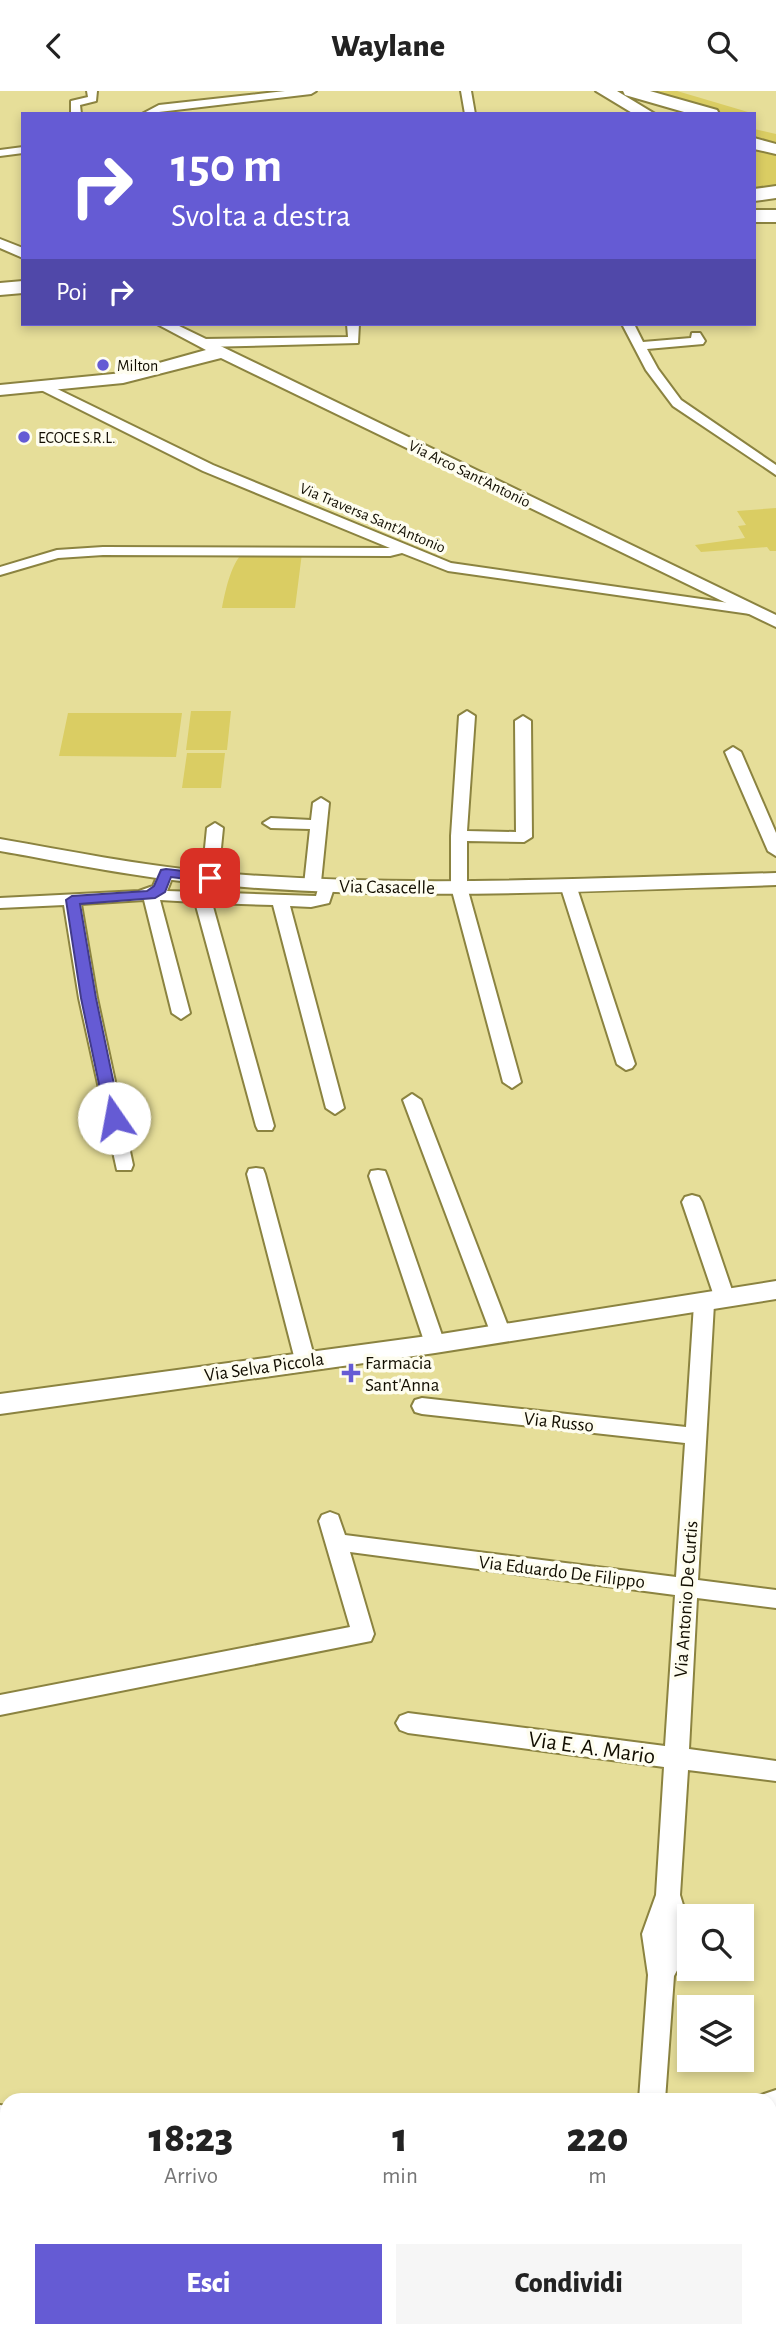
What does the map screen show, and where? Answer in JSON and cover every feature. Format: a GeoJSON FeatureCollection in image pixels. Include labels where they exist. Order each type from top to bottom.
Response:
{"type":"FeatureCollection","features":[{"type":"Feature","properties":{"kind":"highway"},"geometry":{"type":"LineString","coordinates":[[617,93],[654,112]]}},
{"type":"Feature","properties":{"kind":"highway"},"geometry":{"type":"LineString","coordinates":[[617,93],[702,112]]}},
{"type":"Feature","properties":{"kind":"highway"},"geometry":{"type":"LineString","coordinates":[[756,144],[776,149]]}},
{"type":"Feature","properties":{"kind":"highway"},"geometry":{"type":"LineString","coordinates":[[756,197],[776,194]]}},
{"type":"Feature","properties":{"kind":"highway"},"geometry":{"type":"LineString","coordinates":[[756,216],[776,216]]}},
{"type":"Feature","properties":{"kind":"street"},"geometry":{"type":"LineString","coordinates":[[76,112],[75,103],[93,99],[92,91]]}},
{"type":"Feature","properties":{"kind":"street"},"geometry":{"type":"LineString","coordinates":[[151,112],[159,108],[312,91]]}},
{"type":"Feature","properties":{"kind":"street"},"geometry":{"type":"LineString","coordinates":[[466,91],[470,112]]}},
{"type":"Feature","properties":{"kind":"street"},"geometry":{"type":"LineString","coordinates":[[208,102],[211,112]]}},
{"type":"Feature","properties":{"kind":"street"},"geometry":{"type":"LineString","coordinates":[[0,153],[21,150]]}},
{"type":"Feature","properties":{"kind":"street"},"geometry":{"type":"LineString","coordinates":[[0,243],[21,253]]}},
{"type":"Feature","properties":{"kind":"street","name":"Via Arco Sant'Antonio"},"geometry":{"type":"LineString","coordinates":[[168,326],[767,617]]}},
{"type":"Feature","properties":{"kind":"street"},"geometry":{"type":"LineString","coordinates":[[188,362],[200,350],[201,342],[354,340],[353,326]]}},
{"type":"Feature","properties":{"kind":"street"},"geometry":{"type":"LineString","coordinates":[[629,326],[666,391],[677,403],[776,471]]}},
{"type":"Feature","properties":{"kind":"street"},"geometry":{"type":"LineString","coordinates":[[639,346],[699,341],[696,336]]}},
{"type":"Feature","properties":{"kind":"street"},"geometry":{"type":"LineString","coordinates":[[0,390],[114,380],[214,358],[223,353]]}},
{"type":"Feature","properties":{"kind":"street"},"geometry":{"type":"LineString","coordinates":[[188,362],[245,363]]}},
{"type":"Feature","properties":{"kind":"street","name":"Via Traversa Sant'Antonio"},"geometry":{"type":"LineString","coordinates":[[45,387],[208,468],[448,567],[767,617]]}},
{"type":"Feature","properties":{"kind":"street"},"geometry":{"type":"LineString","coordinates":[[0,571],[68,553],[237,550],[390,552],[404,549]]}},
{"type":"Feature","properties":{"kind":"street"},"geometry":{"type":"LineString","coordinates":[[467,716],[459,836],[459,887],[512,1082]]}},
{"type":"Feature","properties":{"kind":"street"},"geometry":{"type":"LineString","coordinates":[[459,836],[524,837],[523,721]]}},
{"type":"Feature","properties":{"kind":"street"},"geometry":{"type":"LineString","coordinates":[[733,751],[776,851]]}},
{"type":"Feature","properties":{"kind":"street"},"geometry":{"type":"LineString","coordinates":[[0,903],[151,895],[206,888],[280,900],[321,901],[321,803]]}},
{"type":"Feature","properties":{"kind":"street"},"geometry":{"type":"LineString","coordinates":[[271,823],[319,825]]}},
{"type":"Feature","properties":{"kind":"street"},"geometry":{"type":"LineString","coordinates":[[215,828],[206,888],[265,1126]]}},
{"type":"Feature","properties":{"kind":"street","name":"Via Casacelle"},"geometry":{"type":"LineString","coordinates":[[0,845],[166,873],[206,888],[319,885],[459,887],[776,879]]}},
{"type":"Feature","properties":{"kind":"street"},"geometry":{"type":"LineString","coordinates":[[151,895],[160,889],[166,873]]}},
{"type":"Feature","properties":{"kind":"street"},"geometry":{"type":"LineString","coordinates":[[568,885],[626,1064]]}},
{"type":"Feature","properties":{"kind":"street"},"geometry":{"type":"LineString","coordinates":[[151,895],[180,1013]]}},
{"type":"Feature","properties":{"kind":"street"},"geometry":{"type":"LineString","coordinates":[[72,900],[88,998],[124,1165]]}},
{"type":"Feature","properties":{"kind":"street"},"geometry":{"type":"LineString","coordinates":[[280,900],[335,1108]]}},
{"type":"Feature","properties":{"kind":"street"},"geometry":{"type":"LineString","coordinates":[[412,1100],[501,1334]]}},
{"type":"Feature","properties":{"kind":"street"},"geometry":{"type":"LineString","coordinates":[[256,1174],[305,1360]]}},
{"type":"Feature","properties":{"kind":"street"},"geometry":{"type":"LineString","coordinates":[[378,1176],[435,1344]]}},
{"type":"Feature","properties":{"kind":"street"},"geometry":{"type":"LineString","coordinates":[[692,1202],[715,1301]]}},
{"type":"Feature","properties":{"kind":"street","name":"Via Selva Piccola"},"geometry":{"type":"LineString","coordinates":[[0,1404],[435,1344],[776,1290]]}},
{"type":"Feature","properties":{"kind":"street","name":"Via Antonio De Curtis"},"geometry":{"type":"LineString","coordinates":[[653,2093],[661,1975],[680,1939],[668,1895],[674,1758],[695,1436],[715,1301]]}},
{"type":"Feature","properties":{"kind":"street","name":"Via Russo"},"geometry":{"type":"LineString","coordinates":[[422,1406],[695,1436]]}},
{"type":"Feature","properties":{"kind":"street"},"geometry":{"type":"LineString","coordinates":[[0,1705],[363,1635],[330,1521]]}},
{"type":"Feature","properties":{"kind":"street","name":"Via Eduardo De Filippo"},"geometry":{"type":"LineString","coordinates":[[348,1543],[776,1599]]}},
{"type":"Feature","properties":{"kind":"street","name":"Via E. A. Mario"},"geometry":{"type":"LineString","coordinates":[[408,1723],[776,1772]]}},
{"type":"Feature","properties":{"kind":"shaded area"},"geometry":{"type":"Polygon","coordinates":[[[646,91],[677,91],[748,112],[718,112],[646,91]]]}},
{"type":"Feature","properties":{"kind":"shaded area"},"geometry":{"type":"Polygon","coordinates":[[[756,129],[776,134],[776,188],[756,191],[756,129]]]}},
{"type":"Feature","properties":{"kind":"shaded area"},"geometry":{"type":"Polygon","coordinates":[[[776,508],[776,551],[770,551],[767,547],[701,552],[695,545],[745,538],[738,526],[746,525],[737,511],[776,508]]]}},
{"type":"Feature","properties":{"kind":"shaded area"},"geometry":{"type":"Polygon","coordinates":[[[302,553],[295,608],[222,608],[232,571],[242,554],[302,553]]]}},
{"type":"Feature","properties":{"kind":"shaded area"},"geometry":{"type":"Polygon","coordinates":[[[191,711],[231,711],[227,750],[186,750],[191,711]]]}},
{"type":"Feature","properties":{"kind":"shaded area"},"geometry":{"type":"Polygon","coordinates":[[[68,713],[182,713],[176,757],[59,756],[68,713]]]}},
{"type":"Feature","properties":{"kind":"shaded area"},"geometry":{"type":"Polygon","coordinates":[[[187,753],[225,753],[221,788],[182,788],[187,753]]]}},
{"type":"Feature","properties":{"kind":"place","name":"Milton"},"geometry":{"type":"Point","coordinates":[103,365]}},
{"type":"Feature","properties":{"kind":"place","name":"ECOCE S.R.L."},"geometry":{"type":"Point","coordinates":[24,437]}},
{"type":"Feature","properties":{"kind":"place","name":"Farmacia Sant'Anna"},"geometry":{"type":"Point","coordinates":[351,1373]}},
{"type":"Feature","properties":{"kind":"route"},"geometry":{"type":"LineString","coordinates":[[114,1118],[88,998],[72,900],[150,895],[160,889],[166,873],[210,878]]}}]}
